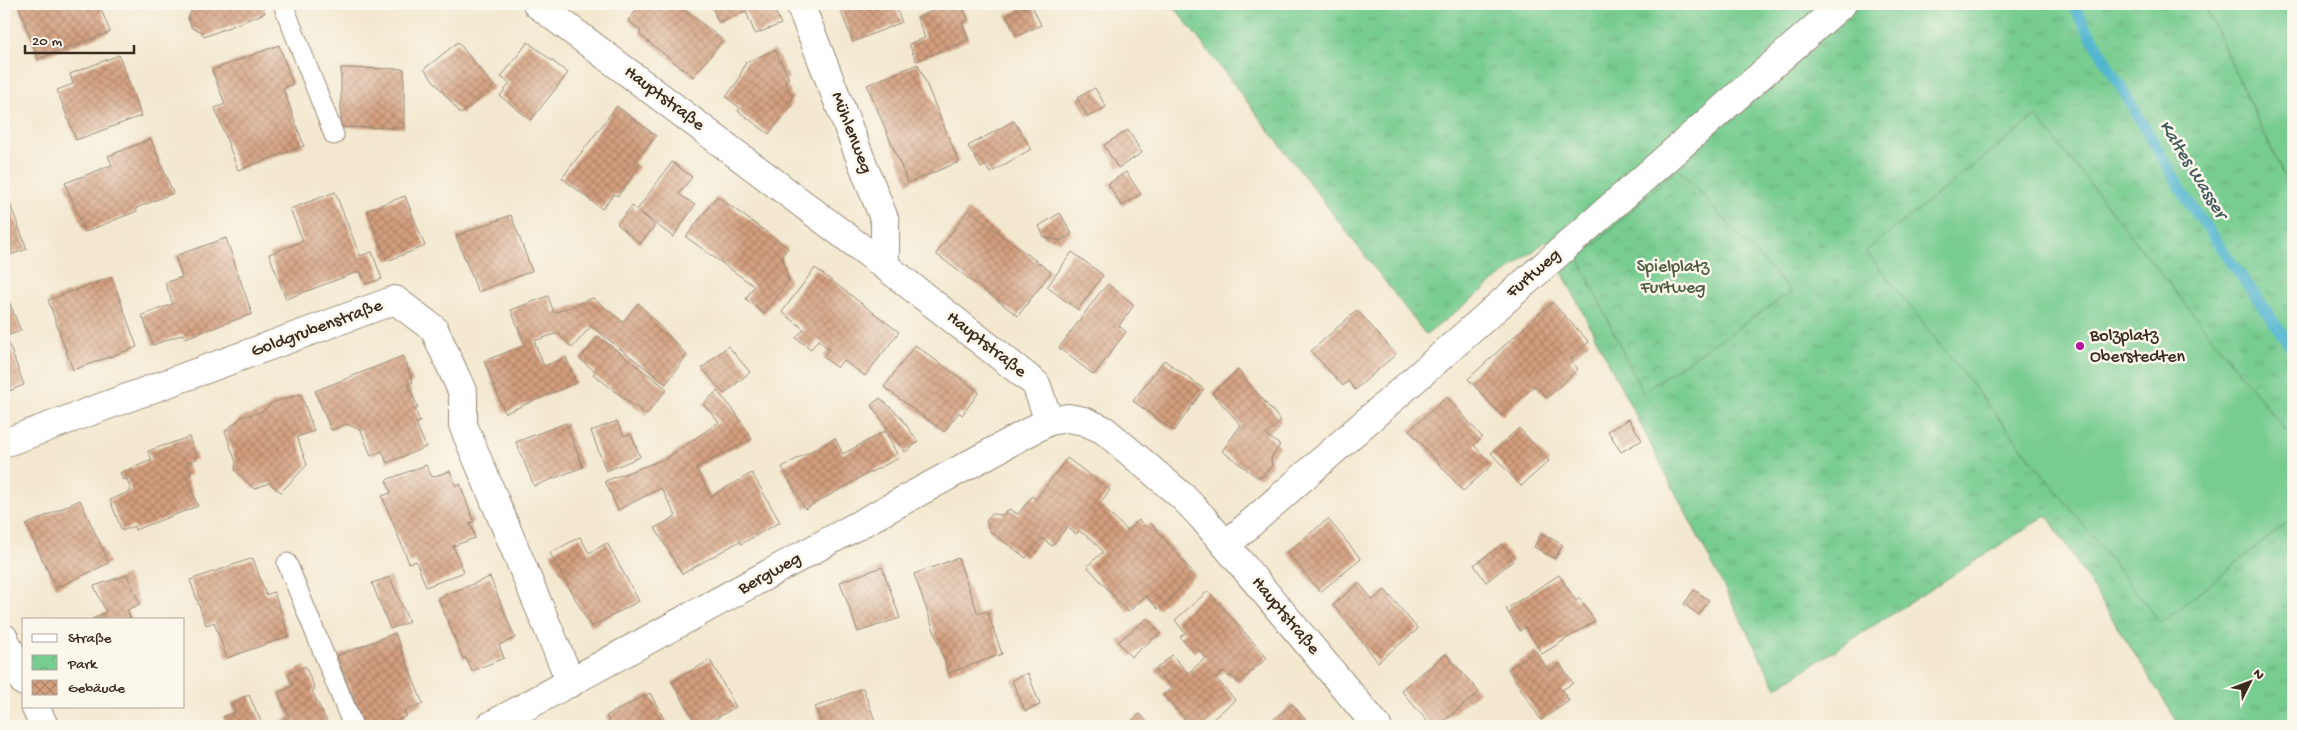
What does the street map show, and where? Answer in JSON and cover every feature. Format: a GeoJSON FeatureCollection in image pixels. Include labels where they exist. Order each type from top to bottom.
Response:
{"type":"FeatureCollection","features":[{"type":"Feature","properties":{"kind":"street","name":"Hauptstraße"},"geometry":{"type":"LineString","coordinates":[[537,4],[885,266],[1036,384],[1049,421],[1068,418],[1084,421],[1104,430],[1183,497],[1226,545],[1377,726]]}},
{"type":"Feature","properties":{"kind":"street","name":"Mühlenweg"},"geometry":{"type":"LineString","coordinates":[[800,4],[885,222],[885,266]]}},
{"type":"Feature","properties":{"kind":"street","name":"Furtweg"},"geometry":{"type":"LineString","coordinates":[[1226,545],[1842,4]]}},
{"type":"Feature","properties":{"kind":"street","name":"Goldgrubenstraße"},"geometry":{"type":"LineString","coordinates":[[4,444],[395,300],[434,329],[463,393],[463,425],[571,683]]}},
{"type":"Feature","properties":{"kind":"street","name":"Bergweg"},"geometry":{"type":"LineString","coordinates":[[490,726],[1049,421]]}},
{"type":"Feature","properties":{"kind":"street"},"geometry":{"type":"LineString","coordinates":[[4,638],[22,678]]}},
{"type":"Feature","properties":{"kind":"street"},"geometry":{"type":"LineString","coordinates":[[36,708],[44,726]]}},
{"type":"Feature","properties":{"kind":"lane"},"geometry":{"type":"LineString","coordinates":[[283,4],[334,135]]}},
{"type":"Feature","properties":{"kind":"lane"},"geometry":{"type":"LineString","coordinates":[[286,563],[353,726]]}},
{"type":"Feature","properties":{"kind":"green space"},"geometry":{"type":"Polygon","coordinates":[[[1172,4],[2204,4],[2293,196],[2293,726],[2180,726],[2047,515],[1776,688],[1546,241],[1426,335],[1172,4]]]}},
{"type":"Feature","properties":{"kind":"green space"},"geometry":{"type":"Polygon","coordinates":[[[2204,4],[2293,4],[2293,196],[2204,4]]]}},
{"type":"Feature","properties":{"kind":"green space","name":"Bolzplatz Oberstedten"},"geometry":{"type":"Polygon","coordinates":[[[2036,116],[2293,440],[2293,518],[2161,623],[1866,251],[2036,116]]]}},
{"type":"Feature","properties":{"kind":"green space","name":"Spielplatz Furtweg"},"geometry":{"type":"Polygon","coordinates":[[[1677,168],[1791,292],[1642,392],[1579,259],[1677,168]]]}},
{"type":"Feature","properties":{"kind":"building"},"geometry":{"type":"Polygon","coordinates":[[[18,4],[99,4],[110,32],[38,59],[18,4]]]}},
{"type":"Feature","properties":{"kind":"building"},"geometry":{"type":"Polygon","coordinates":[[[190,4],[261,4],[265,13],[204,37],[201,31],[192,28],[188,18],[192,9],[190,4]]]}},
{"type":"Feature","properties":{"kind":"building"},"geometry":{"type":"Polygon","coordinates":[[[642,4],[677,4],[723,40],[693,77],[639,34],[641,31],[628,20],[642,4]]]}},
{"type":"Feature","properties":{"kind":"building"},"geometry":{"type":"Polygon","coordinates":[[[711,4],[772,4],[781,24],[755,34],[746,11],[718,22],[711,4]]]}},
{"type":"Feature","properties":{"kind":"building"},"geometry":{"type":"Polygon","coordinates":[[[838,4],[894,4],[902,22],[853,42],[838,4]]]}},
{"type":"Feature","properties":{"kind":"building"},"geometry":{"type":"Polygon","coordinates":[[[950,4],[961,4],[968,20],[962,23],[969,40],[916,61],[909,44],[925,38],[917,17],[950,4]]]}},
{"type":"Feature","properties":{"kind":"building"},"geometry":{"type":"Polygon","coordinates":[[[1031,4],[1041,25],[1017,36],[1006,15],[1031,4]]]}},
{"type":"Feature","properties":{"kind":"building"},"geometry":{"type":"Polygon","coordinates":[[[458,42],[494,87],[461,114],[424,69],[458,42]]]}},
{"type":"Feature","properties":{"kind":"building"},"geometry":{"type":"Polygon","coordinates":[[[528,42],[568,73],[531,120],[500,96],[510,83],[501,77],[528,42]]]}},
{"type":"Feature","properties":{"kind":"building"},"geometry":{"type":"Polygon","coordinates":[[[279,45],[293,84],[283,88],[304,146],[238,170],[215,108],[225,104],[212,70],[279,45]]]}},
{"type":"Feature","properties":{"kind":"building"},"geometry":{"type":"Polygon","coordinates":[[[775,50],[789,78],[785,81],[793,98],[790,102],[792,104],[769,134],[738,111],[740,108],[726,97],[737,82],[746,62],[775,50]]]}},
{"type":"Feature","properties":{"kind":"building"},"geometry":{"type":"Polygon","coordinates":[[[119,55],[141,116],[76,140],[57,90],[73,84],[70,74],[119,55]]]}},
{"type":"Feature","properties":{"kind":"building"},"geometry":{"type":"Polygon","coordinates":[[[918,64],[959,162],[908,183],[867,85],[918,64]]]}},
{"type":"Feature","properties":{"kind":"building"},"geometry":{"type":"Polygon","coordinates":[[[341,68],[404,69],[404,128],[341,127],[341,68]]]}},
{"type":"Feature","properties":{"kind":"building"},"geometry":{"type":"Polygon","coordinates":[[[1095,88],[1106,107],[1088,117],[1077,98],[1095,88]]]}},
{"type":"Feature","properties":{"kind":"building"},"geometry":{"type":"Polygon","coordinates":[[[617,106],[656,136],[634,163],[639,167],[618,196],[614,194],[602,209],[562,178],[617,106]]]}},
{"type":"Feature","properties":{"kind":"building"},"geometry":{"type":"Polygon","coordinates":[[[1014,121],[1031,149],[990,173],[985,165],[981,168],[968,146],[1014,121]]]}},
{"type":"Feature","properties":{"kind":"building"},"geometry":{"type":"Polygon","coordinates":[[[1128,130],[1142,153],[1118,168],[1104,145],[1128,130]]]}},
{"type":"Feature","properties":{"kind":"building"},"geometry":{"type":"Polygon","coordinates":[[[151,139],[173,193],[136,208],[137,211],[85,232],[65,183],[112,165],[108,156],[151,139]]]}},
{"type":"Feature","properties":{"kind":"building"},"geometry":{"type":"Polygon","coordinates":[[[672,162],[692,177],[679,194],[695,205],[673,237],[639,211],[655,226],[640,244],[617,224],[632,206],[637,210],[672,162]]]}},
{"type":"Feature","properties":{"kind":"building"},"geometry":{"type":"Polygon","coordinates":[[[1126,172],[1141,194],[1122,206],[1108,184],[1126,172]]]}},
{"type":"Feature","properties":{"kind":"building"},"geometry":{"type":"Polygon","coordinates":[[[4,188],[27,249],[4,257],[4,188]]]}},
{"type":"Feature","properties":{"kind":"building"},"geometry":{"type":"Polygon","coordinates":[[[335,192],[360,256],[372,252],[382,279],[366,284],[360,271],[286,299],[269,254],[303,241],[290,209],[335,192]]]}},
{"type":"Feature","properties":{"kind":"building"},"geometry":{"type":"Polygon","coordinates":[[[405,196],[425,246],[387,261],[367,210],[405,196]]]}},
{"type":"Feature","properties":{"kind":"building"},"geometry":{"type":"Polygon","coordinates":[[[717,196],[788,248],[782,256],[789,281],[764,314],[746,299],[754,286],[686,237],[717,196]]]}},
{"type":"Feature","properties":{"kind":"building"},"geometry":{"type":"Polygon","coordinates":[[[968,210],[1051,272],[1018,316],[936,254],[968,210]]]}},
{"type":"Feature","properties":{"kind":"building"},"geometry":{"type":"Polygon","coordinates":[[[1060,213],[1072,234],[1060,241],[1044,237],[1039,226],[1060,213]]]}},
{"type":"Feature","properties":{"kind":"building"},"geometry":{"type":"Polygon","coordinates":[[[511,215],[532,271],[478,292],[456,236],[511,215]]]}},
{"type":"Feature","properties":{"kind":"building"},"geometry":{"type":"Polygon","coordinates":[[[226,238],[252,314],[185,338],[183,334],[153,345],[142,315],[173,304],[165,283],[182,277],[175,256],[226,238]]]}},
{"type":"Feature","properties":{"kind":"building"},"geometry":{"type":"Polygon","coordinates":[[[1072,252],[1103,275],[1078,310],[1047,287],[1072,252]]]}},
{"type":"Feature","properties":{"kind":"building"},"geometry":{"type":"Polygon","coordinates":[[[815,268],[899,332],[865,376],[843,360],[837,368],[823,357],[829,349],[818,340],[811,349],[796,338],[804,329],[782,312],[815,268]]]}},
{"type":"Feature","properties":{"kind":"building"},"geometry":{"type":"Polygon","coordinates":[[[112,277],[137,347],[73,370],[48,300],[112,277]]]}},
{"type":"Feature","properties":{"kind":"building"},"geometry":{"type":"Polygon","coordinates":[[[1108,284],[1134,305],[1119,326],[1126,332],[1094,375],[1059,348],[1108,284]]]}},
{"type":"Feature","properties":{"kind":"building"},"geometry":{"type":"Polygon","coordinates":[[[548,296],[554,313],[593,298],[623,322],[638,303],[687,355],[666,384],[591,326],[572,348],[558,333],[534,341],[544,366],[566,357],[576,383],[505,413],[484,361],[525,345],[511,310],[548,296]]]}},
{"type":"Feature","properties":{"kind":"building"},"geometry":{"type":"Polygon","coordinates":[[[8,299],[21,331],[6,336],[24,385],[4,393],[4,300],[8,299]]]}},
{"type":"Feature","properties":{"kind":"building"},"geometry":{"type":"Polygon","coordinates":[[[1552,302],[1589,342],[1570,360],[1578,369],[1547,398],[1535,385],[1502,416],[1468,379],[1552,302]]]}},
{"type":"Feature","properties":{"kind":"building"},"geometry":{"type":"Polygon","coordinates":[[[1357,310],[1396,354],[1355,390],[1348,381],[1343,386],[1311,351],[1357,310]]]}},
{"type":"Feature","properties":{"kind":"building"},"geometry":{"type":"Polygon","coordinates":[[[598,336],[667,389],[646,415],[593,374],[596,372],[580,359],[598,336]]]}},
{"type":"Feature","properties":{"kind":"building"},"geometry":{"type":"Polygon","coordinates":[[[915,345],[979,392],[962,415],[959,412],[944,432],[884,387],[915,345]]]}},
{"type":"Feature","properties":{"kind":"building"},"geometry":{"type":"Polygon","coordinates":[[[728,346],[750,372],[724,394],[702,368],[728,346]]]}},
{"type":"Feature","properties":{"kind":"building"},"geometry":{"type":"Polygon","coordinates":[[[403,356],[413,382],[408,384],[418,408],[415,409],[420,422],[416,423],[426,447],[387,463],[382,451],[371,456],[361,430],[346,424],[331,430],[315,391],[403,356]]]}},
{"type":"Feature","properties":{"kind":"building"},"geometry":{"type":"Polygon","coordinates":[[[1164,360],[1204,389],[1174,431],[1133,401],[1164,360]]]}},
{"type":"Feature","properties":{"kind":"building"},"geometry":{"type":"Polygon","coordinates":[[[1238,370],[1281,421],[1266,435],[1280,445],[1271,458],[1272,465],[1262,477],[1257,477],[1222,451],[1241,425],[1212,393],[1238,370]]]}},
{"type":"Feature","properties":{"kind":"building"},"geometry":{"type":"Polygon","coordinates":[[[717,391],[734,410],[752,439],[696,468],[711,496],[752,473],[780,522],[741,544],[740,541],[682,574],[655,528],[676,516],[661,488],[618,510],[605,481],[667,458],[719,422],[703,404],[717,391]]]}},
{"type":"Feature","properties":{"kind":"building"},"geometry":{"type":"Polygon","coordinates":[[[301,394],[314,431],[297,437],[307,465],[281,492],[269,483],[254,489],[235,470],[236,462],[225,431],[242,417],[263,411],[272,403],[301,394]]]}},
{"type":"Feature","properties":{"kind":"building"},"geometry":{"type":"Polygon","coordinates":[[[1447,397],[1482,437],[1474,445],[1492,465],[1463,491],[1409,430],[1447,397]]]}},
{"type":"Feature","properties":{"kind":"building"},"geometry":{"type":"Polygon","coordinates":[[[880,398],[899,415],[918,442],[905,452],[871,405],[880,398]]]}},
{"type":"Feature","properties":{"kind":"building"},"geometry":{"type":"Polygon","coordinates":[[[1629,419],[1642,440],[1621,452],[1608,431],[1629,419]]]}},
{"type":"Feature","properties":{"kind":"building"},"geometry":{"type":"Polygon","coordinates":[[[617,421],[624,436],[631,434],[640,457],[606,471],[591,431],[617,421]]]}},
{"type":"Feature","properties":{"kind":"building"},"geometry":{"type":"Polygon","coordinates":[[[566,423],[583,467],[534,486],[516,442],[566,423]]]}},
{"type":"Feature","properties":{"kind":"building"},"geometry":{"type":"Polygon","coordinates":[[[1519,428],[1549,461],[1521,486],[1491,453],[1519,428]]]}},
{"type":"Feature","properties":{"kind":"building"},"geometry":{"type":"Polygon","coordinates":[[[885,431],[899,458],[857,479],[805,509],[782,467],[835,438],[843,454],[885,431]]]}},
{"type":"Feature","properties":{"kind":"building"},"geometry":{"type":"Polygon","coordinates":[[[189,437],[197,459],[186,463],[191,475],[186,477],[198,506],[135,530],[134,526],[122,531],[110,500],[131,491],[127,479],[123,480],[120,473],[152,460],[148,451],[189,437]]]}},
{"type":"Feature","properties":{"kind":"building"},"geometry":{"type":"Polygon","coordinates":[[[1067,458],[1110,490],[1099,504],[1127,530],[1139,520],[1146,527],[1151,523],[1195,575],[1158,609],[1146,596],[1128,612],[1087,566],[1103,552],[1093,540],[1079,531],[1076,534],[1067,527],[1052,546],[1042,538],[1026,558],[990,531],[986,521],[992,514],[1003,515],[1009,509],[1018,514],[1032,496],[1036,499],[1067,458]]]}},
{"type":"Feature","properties":{"kind":"building"},"geometry":{"type":"Polygon","coordinates":[[[426,465],[432,477],[450,471],[456,486],[460,484],[474,522],[470,523],[475,538],[453,546],[464,572],[426,587],[416,561],[409,563],[382,496],[391,493],[386,480],[426,465]]]}},
{"type":"Feature","properties":{"kind":"building"},"geometry":{"type":"Polygon","coordinates":[[[80,500],[109,563],[56,588],[26,525],[80,500]]]}},
{"type":"Feature","properties":{"kind":"building"},"geometry":{"type":"Polygon","coordinates":[[[1328,519],[1361,559],[1320,592],[1287,552],[1328,519]]]}},
{"type":"Feature","properties":{"kind":"building"},"geometry":{"type":"Polygon","coordinates":[[[1541,533],[1563,545],[1555,559],[1534,547],[1541,533]]]}},
{"type":"Feature","properties":{"kind":"building"},"geometry":{"type":"Polygon","coordinates":[[[580,537],[589,553],[607,543],[639,601],[591,627],[550,553],[580,537]]]}},
{"type":"Feature","properties":{"kind":"building"},"geometry":{"type":"Polygon","coordinates":[[[1502,544],[1513,561],[1486,582],[1474,565],[1502,544]]]}},
{"type":"Feature","properties":{"kind":"building"},"geometry":{"type":"Polygon","coordinates":[[[253,558],[266,595],[274,592],[289,636],[227,658],[214,622],[206,625],[190,580],[253,558]]]}},
{"type":"Feature","properties":{"kind":"building"},"geometry":{"type":"Polygon","coordinates":[[[958,558],[978,614],[987,611],[1002,654],[949,673],[914,574],[958,558]]]}},
{"type":"Feature","properties":{"kind":"building"},"geometry":{"type":"Polygon","coordinates":[[[882,567],[900,618],[858,632],[840,582],[882,567]]]}},
{"type":"Feature","properties":{"kind":"building"},"geometry":{"type":"Polygon","coordinates":[[[127,575],[140,604],[127,610],[131,618],[94,618],[106,612],[94,586],[127,575]]]}},
{"type":"Feature","properties":{"kind":"building"},"geometry":{"type":"Polygon","coordinates":[[[1559,575],[1576,601],[1579,598],[1595,621],[1542,654],[1525,627],[1520,631],[1506,609],[1559,575]]]}},
{"type":"Feature","properties":{"kind":"building"},"geometry":{"type":"Polygon","coordinates":[[[390,577],[409,622],[390,629],[372,583],[390,577]]]}},
{"type":"Feature","properties":{"kind":"building"},"geometry":{"type":"Polygon","coordinates":[[[490,577],[515,638],[499,645],[504,658],[472,671],[466,658],[463,659],[438,598],[490,577]]]}},
{"type":"Feature","properties":{"kind":"building"},"geometry":{"type":"Polygon","coordinates":[[[1359,583],[1373,600],[1385,590],[1418,629],[1378,662],[1333,605],[1359,583]]]}},
{"type":"Feature","properties":{"kind":"building"},"geometry":{"type":"Polygon","coordinates":[[[1694,590],[1709,600],[1699,615],[1684,604],[1694,590]]]}},
{"type":"Feature","properties":{"kind":"building"},"geometry":{"type":"Polygon","coordinates":[[[1208,591],[1267,658],[1238,683],[1231,675],[1229,677],[1224,671],[1216,678],[1235,700],[1205,726],[1191,726],[1163,695],[1172,688],[1155,670],[1172,655],[1188,673],[1206,658],[1199,649],[1195,653],[1180,637],[1185,633],[1175,620],[1208,591]]]}},
{"type":"Feature","properties":{"kind":"building"},"geometry":{"type":"Polygon","coordinates":[[[1147,618],[1160,633],[1131,657],[1118,642],[1147,618]]]}},
{"type":"Feature","properties":{"kind":"building"},"geometry":{"type":"Polygon","coordinates":[[[395,633],[423,704],[404,711],[407,716],[384,725],[382,721],[364,726],[337,656],[395,633]]]}},
{"type":"Feature","properties":{"kind":"building"},"geometry":{"type":"Polygon","coordinates":[[[1536,651],[1549,671],[1560,664],[1573,683],[1562,690],[1569,701],[1541,720],[1508,669],[1536,651]]]}},
{"type":"Feature","properties":{"kind":"building"},"geometry":{"type":"Polygon","coordinates":[[[1446,654],[1479,692],[1438,726],[1431,726],[1401,690],[1446,654]]]}},
{"type":"Feature","properties":{"kind":"building"},"geometry":{"type":"Polygon","coordinates":[[[710,660],[736,707],[702,726],[698,726],[672,682],[710,660]]]}},
{"type":"Feature","properties":{"kind":"building"},"geometry":{"type":"Polygon","coordinates":[[[305,666],[315,689],[312,691],[329,726],[279,726],[277,723],[289,717],[278,693],[293,686],[288,674],[305,666]]]}},
{"type":"Feature","properties":{"kind":"building"},"geometry":{"type":"Polygon","coordinates":[[[1028,673],[1040,705],[1025,711],[1012,680],[1028,673]]]}},
{"type":"Feature","properties":{"kind":"building"},"geometry":{"type":"Polygon","coordinates":[[[863,688],[877,726],[823,726],[815,707],[863,688]]]}},
{"type":"Feature","properties":{"kind":"building"},"geometry":{"type":"Polygon","coordinates":[[[650,693],[668,726],[612,726],[606,716],[650,693]]]}},
{"type":"Feature","properties":{"kind":"building"},"geometry":{"type":"Polygon","coordinates":[[[249,695],[263,726],[228,726],[223,717],[235,712],[231,703],[249,695]]]}},
{"type":"Feature","properties":{"kind":"building"},"geometry":{"type":"Polygon","coordinates":[[[1292,704],[1311,726],[1266,726],[1292,704]]]}},
{"type":"Feature","properties":{"kind":"building"},"geometry":{"type":"Polygon","coordinates":[[[1140,714],[1149,724],[1147,726],[1130,726],[1128,724],[1140,714]]]}},
{"type":"Feature","properties":{"kind":"waterway","name":"Kaltes Wasser"},"geometry":{"type":"LineString","coordinates":[[2072,4],[2188,201],[2293,349]]}},
{"type":"Feature","properties":{"kind":"place","name":"Bolzplatz Oberstedten"},"geometry":{"type":"Point","coordinates":[2080,346]}}]}
